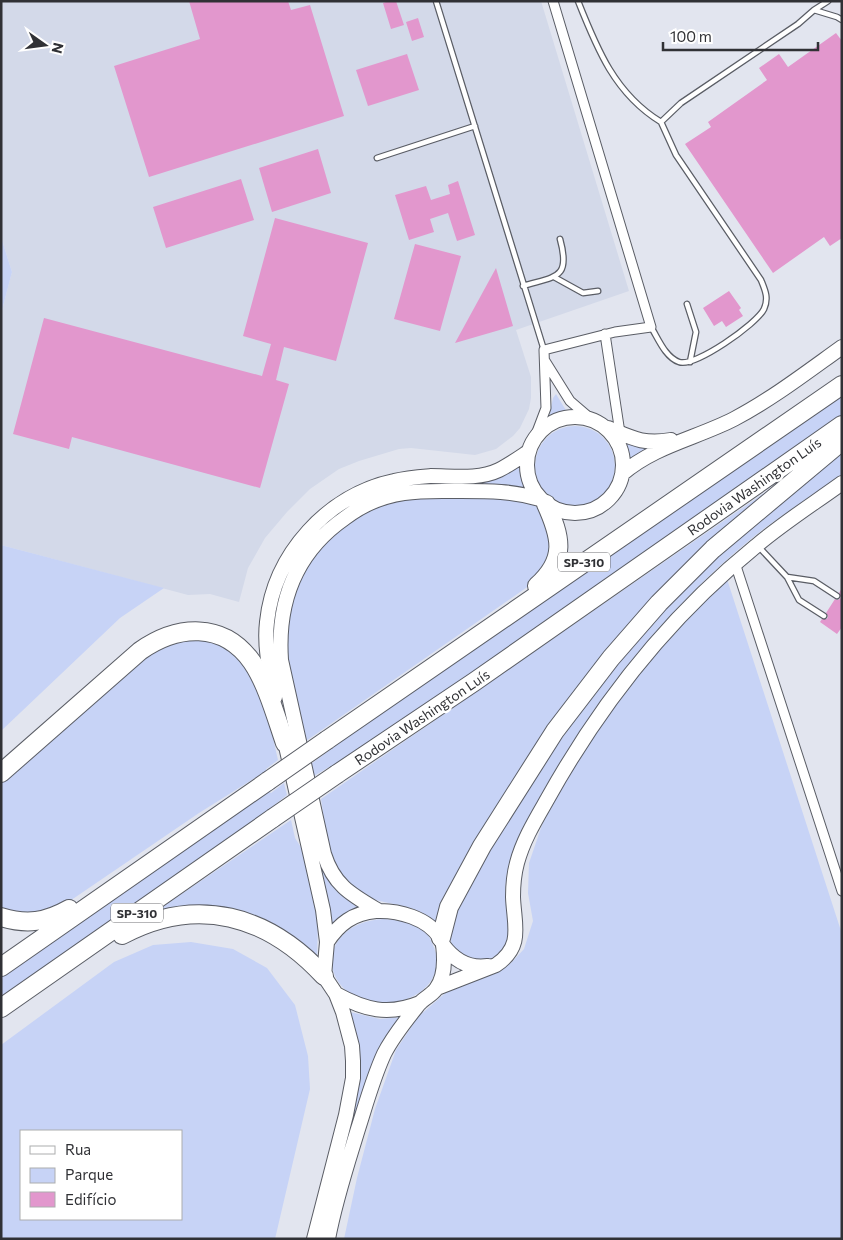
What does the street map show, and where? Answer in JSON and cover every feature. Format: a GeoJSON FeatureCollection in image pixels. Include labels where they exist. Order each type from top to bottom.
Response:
{"type":"FeatureCollection","features":[{"type":"Feature","properties":{"kind":"highway","name":"SP-310"},"geometry":{"type":"LineString","coordinates":[[1,967],[842,385]]}},
{"type":"Feature","properties":{"kind":"highway","name":"Rodovia Washington Luís"},"geometry":{"type":"LineString","coordinates":[[1,1008],[337,774],[474,682],[842,425]]}},
{"type":"Feature","properties":{"kind":"highway"},"geometry":{"type":"LineString","coordinates":[[442,942],[449,907],[486,838],[555,731],[611,658],[659,603],[707,555],[752,515],[842,441]]}},
{"type":"Feature","properties":{"kind":"highway"},"geometry":{"type":"LineString","coordinates":[[466,644],[538,585],[552,569],[558,553],[559,541],[556,527],[543,502]]}},
{"type":"Feature","properties":{"kind":"highway"},"geometry":{"type":"LineString","coordinates":[[1,773],[140,651],[164,637],[189,631],[200,631],[225,638],[251,661],[263,683],[286,743]]}},
{"type":"Feature","properties":{"kind":"highway"},"geometry":{"type":"LineString","coordinates":[[1,918],[29,922],[42,921],[54,917],[150,863]]}},
{"type":"Feature","properties":{"kind":"highway"},"geometry":{"type":"LineString","coordinates":[[59,968],[141,924],[183,915],[203,914],[245,921],[264,928],[295,948],[324,976]]}},
{"type":"Feature","properties":{"kind":"main road"},"geometry":{"type":"LineString","coordinates":[[622,474],[644,457],[734,419],[763,402],[842,347]]}},
{"type":"Feature","properties":{"kind":"main road"},"geometry":{"type":"LineString","coordinates":[[543,502],[533,489],[528,477],[526,465],[528,452],[535,437],[546,426],[560,418],[576,416],[591,419],[604,426],[620,440],[658,442],[698,434]]}},
{"type":"Feature","properties":{"kind":"main road"},"geometry":{"type":"LineString","coordinates":[[496,965],[482,967],[462,963],[448,951],[442,942],[422,922],[410,916],[379,911],[359,900],[340,885],[328,865],[282,660],[280,641],[281,621],[287,595],[295,572],[312,547],[334,525],[361,507],[381,498],[425,490],[510,492],[543,502],[558,511],[572,514],[586,512],[598,507],[610,499],[618,487],[622,474],[623,460],[620,440]]}},
{"type":"Feature","properties":{"kind":"main road"},"geometry":{"type":"LineString","coordinates":[[314,1239],[341,1137],[353,1078],[352,1046],[336,994],[324,976],[327,942],[320,892],[269,669],[266,624],[271,598],[290,555],[306,533],[342,502],[375,486],[410,478],[486,474],[499,470],[528,452]]}},
{"type":"Feature","properties":{"kind":"main road"},"geometry":{"type":"LineString","coordinates":[[328,1239],[344,1174],[385,1052],[420,1003],[437,988],[496,965],[511,952],[516,934],[513,890],[517,862],[528,834],[586,736],[626,680],[697,598],[757,545],[842,484]]}},
{"type":"Feature","properties":{"kind":"main road"},"geometry":{"type":"LineString","coordinates":[[327,942],[335,930],[344,922],[355,916],[379,911]]}},
{"type":"Feature","properties":{"kind":"main road"},"geometry":{"type":"LineString","coordinates":[[437,988],[443,970],[442,942]]}},
{"type":"Feature","properties":{"kind":"main road"},"geometry":{"type":"LineString","coordinates":[[336,994],[366,1008],[383,1010],[408,1008],[420,1003]]}},
{"type":"Feature","properties":{"kind":"street"},"geometry":{"type":"LineString","coordinates":[[544,354],[605,334],[651,326],[553,1]]}},
{"type":"Feature","properties":{"kind":"street"},"geometry":{"type":"LineString","coordinates":[[605,334],[620,440]]}},
{"type":"Feature","properties":{"kind":"street"},"geometry":{"type":"LineString","coordinates":[[544,354],[561,388],[570,401],[591,419]]}},
{"type":"Feature","properties":{"kind":"street"},"geometry":{"type":"LineString","coordinates":[[535,437],[546,408],[544,354]]}},
{"type":"Feature","properties":{"kind":"street"},"geometry":{"type":"LineString","coordinates":[[736,563],[842,891]]}},
{"type":"Feature","properties":{"kind":"lane"},"geometry":{"type":"LineString","coordinates":[[436,1],[544,354]]}},
{"type":"Feature","properties":{"kind":"lane"},"geometry":{"type":"LineString","coordinates":[[578,1],[596,46],[610,70],[629,96],[650,116],[661,122],[676,155],[761,280],[767,298],[764,310],[755,322],[713,350],[690,362],[681,364],[670,358],[651,326]]}},
{"type":"Feature","properties":{"kind":"lane"},"geometry":{"type":"LineString","coordinates":[[661,122],[681,103],[798,24],[828,1]]}},
{"type":"Feature","properties":{"kind":"lane"},"geometry":{"type":"LineString","coordinates":[[814,10],[842,20]]}},
{"type":"Feature","properties":{"kind":"lane"},"geometry":{"type":"LineString","coordinates":[[376,158],[474,126]]}},
{"type":"Feature","properties":{"kind":"lane"},"geometry":{"type":"LineString","coordinates":[[523,286],[554,277],[563,268],[565,256],[560,239]]}},
{"type":"Feature","properties":{"kind":"lane"},"geometry":{"type":"LineString","coordinates":[[554,277],[582,293],[598,291]]}},
{"type":"Feature","properties":{"kind":"lane"},"geometry":{"type":"LineString","coordinates":[[687,304],[696,332],[690,362]]}},
{"type":"Feature","properties":{"kind":"lane"},"geometry":{"type":"LineString","coordinates":[[757,545],[787,577],[799,600],[824,616]]}},
{"type":"Feature","properties":{"kind":"lane"},"geometry":{"type":"LineString","coordinates":[[787,577],[814,580],[837,596]]}},
{"type":"Feature","properties":{"kind":"shaded area"},"geometry":{"type":"Polygon","coordinates":[[[1,1],[541,1],[629,291],[516,330],[531,377],[531,398],[529,409],[520,428],[496,449],[475,455],[411,448],[399,449],[339,469],[310,489],[265,538],[248,568],[239,602],[210,594],[188,595],[1,545],[1,314],[12,272],[1,237],[1,1]]]}},
{"type":"Feature","properties":{"kind":"green space"},"geometry":{"type":"Polygon","coordinates":[[[1,237],[12,272],[1,314],[1,237]]]}},
{"type":"Feature","properties":{"kind":"green space"},"geometry":{"type":"Polygon","coordinates":[[[842,392],[842,419],[341,764],[329,767],[314,776],[311,764],[330,750],[332,744],[842,392]]]}},
{"type":"Feature","properties":{"kind":"green space"},"geometry":{"type":"Polygon","coordinates":[[[556,394],[567,412],[549,418],[553,398],[556,394]]]}},
{"type":"Feature","properties":{"kind":"green space"},"geometry":{"type":"Polygon","coordinates":[[[575,426],[590,429],[603,438],[612,451],[615,466],[612,481],[603,494],[590,503],[575,506],[560,503],[547,494],[538,481],[535,466],[538,451],[547,438],[560,429],[575,426]]]}},
{"type":"Feature","properties":{"kind":"green space"},"geometry":{"type":"Polygon","coordinates":[[[624,442],[643,446],[647,451],[629,461],[624,442]]]}},
{"type":"Feature","properties":{"kind":"green space"},"geometry":{"type":"Polygon","coordinates":[[[842,444],[842,474],[766,527],[733,554],[673,613],[619,677],[571,746],[517,840],[507,872],[505,889],[509,929],[505,946],[494,957],[479,961],[471,960],[457,952],[451,941],[452,925],[472,879],[519,801],[589,700],[660,608],[842,444]]]}},
{"type":"Feature","properties":{"kind":"green space"},"geometry":{"type":"Polygon","coordinates":[[[518,466],[526,491],[478,485],[476,482],[518,466]]]}},
{"type":"Feature","properties":{"kind":"green space"},"geometry":{"type":"Polygon","coordinates":[[[793,473],[624,635],[439,925],[417,910],[372,899],[350,884],[335,864],[327,839],[321,799],[793,473]]]}},
{"type":"Feature","properties":{"kind":"green space"},"geometry":{"type":"Polygon","coordinates":[[[511,496],[529,500],[542,512],[554,553],[533,583],[306,741],[290,674],[286,634],[290,609],[297,588],[319,550],[334,534],[352,521],[371,510],[393,502],[426,498],[511,496]]]}},
{"type":"Feature","properties":{"kind":"green space"},"geometry":{"type":"Polygon","coordinates":[[[1,545],[164,588],[120,618],[1,731],[1,545]]]}},
{"type":"Feature","properties":{"kind":"green space"},"geometry":{"type":"Polygon","coordinates":[[[726,576],[842,934],[842,1239],[344,1239],[357,1178],[375,1109],[396,1050],[418,1017],[450,989],[511,963],[524,949],[533,921],[528,893],[529,863],[542,825],[580,754],[645,659],[726,576]]]}},
{"type":"Feature","properties":{"kind":"green space"},"geometry":{"type":"Polygon","coordinates":[[[195,635],[238,653],[262,690],[278,760],[266,771],[199,813],[61,907],[37,916],[1,911],[1,779],[151,649],[195,635]]]}},
{"type":"Feature","properties":{"kind":"green space"},"geometry":{"type":"Polygon","coordinates":[[[284,783],[287,795],[268,810],[261,819],[1,1001],[1,974],[267,790],[271,793],[284,783]]]}},
{"type":"Feature","properties":{"kind":"green space"},"geometry":{"type":"Polygon","coordinates":[[[306,809],[321,859],[360,907],[345,914],[329,927],[306,809]]]}},
{"type":"Feature","properties":{"kind":"green space"},"geometry":{"type":"Polygon","coordinates":[[[291,820],[295,838],[304,852],[318,917],[317,962],[279,932],[152,914],[291,820]]]}},
{"type":"Feature","properties":{"kind":"green space"},"geometry":{"type":"Polygon","coordinates":[[[384,919],[410,923],[424,930],[430,939],[436,955],[437,966],[434,976],[420,992],[410,998],[387,1003],[364,1000],[347,991],[336,978],[332,963],[334,948],[344,934],[360,924],[384,919]]]}},
{"type":"Feature","properties":{"kind":"green space"},"geometry":{"type":"Polygon","coordinates":[[[191,942],[233,949],[267,968],[295,1005],[308,1056],[310,1089],[275,1239],[1,1239],[1,1045],[114,962],[153,945],[191,942]]]}},
{"type":"Feature","properties":{"kind":"green space"},"geometry":{"type":"Polygon","coordinates":[[[350,1012],[380,1019],[402,1017],[351,1135],[347,1134],[357,1088],[358,1073],[356,1043],[350,1012]]]}},
{"type":"Feature","properties":{"kind":"building"},"geometry":{"type":"Polygon","coordinates":[[[189,1],[288,1],[291,10],[310,5],[344,116],[149,177],[114,66],[200,39],[189,1]]]}},
{"type":"Feature","properties":{"kind":"building"},"geometry":{"type":"Polygon","coordinates":[[[396,1],[404,25],[391,29],[383,3],[396,1]]]}},
{"type":"Feature","properties":{"kind":"building"},"geometry":{"type":"Polygon","coordinates":[[[418,18],[424,37],[412,41],[406,22],[418,18]]]}},
{"type":"Feature","properties":{"kind":"building"},"geometry":{"type":"Polygon","coordinates":[[[836,33],[842,41],[842,238],[830,246],[824,237],[773,273],[685,144],[711,127],[708,122],[767,80],[759,68],[779,54],[788,67],[836,33]]]}},
{"type":"Feature","properties":{"kind":"building"},"geometry":{"type":"Polygon","coordinates":[[[407,54],[419,90],[368,106],[356,70],[407,54]]]}},
{"type":"Feature","properties":{"kind":"building"},"geometry":{"type":"Polygon","coordinates":[[[318,149],[331,193],[272,212],[259,168],[318,149]]]}},
{"type":"Feature","properties":{"kind":"building"},"geometry":{"type":"Polygon","coordinates":[[[241,179],[254,220],[166,248],[153,207],[241,179]]]}},
{"type":"Feature","properties":{"kind":"building"},"geometry":{"type":"Polygon","coordinates":[[[458,181],[475,235],[457,241],[448,213],[430,219],[434,232],[409,240],[395,195],[426,186],[431,200],[450,194],[448,185],[458,181]]]}},
{"type":"Feature","properties":{"kind":"building"},"geometry":{"type":"Polygon","coordinates":[[[275,218],[368,243],[336,361],[284,347],[276,380],[289,384],[260,488],[72,437],[69,449],[13,434],[44,318],[262,376],[271,344],[243,336],[275,218]]]}},
{"type":"Feature","properties":{"kind":"building"},"geometry":{"type":"Polygon","coordinates":[[[415,244],[461,256],[440,331],[394,319],[415,244]]]}},
{"type":"Feature","properties":{"kind":"building"},"geometry":{"type":"Polygon","coordinates":[[[496,268],[513,326],[455,343],[496,268]]]}},
{"type":"Feature","properties":{"kind":"building"},"geometry":{"type":"Polygon","coordinates":[[[729,291],[741,308],[739,310],[743,316],[726,327],[722,321],[714,326],[703,308],[729,291]]]}},
{"type":"Feature","properties":{"kind":"building"},"geometry":{"type":"Polygon","coordinates":[[[842,588],[842,627],[837,634],[820,622],[822,619],[827,619],[826,613],[835,599],[841,598],[839,593],[842,588]]]}}]}
